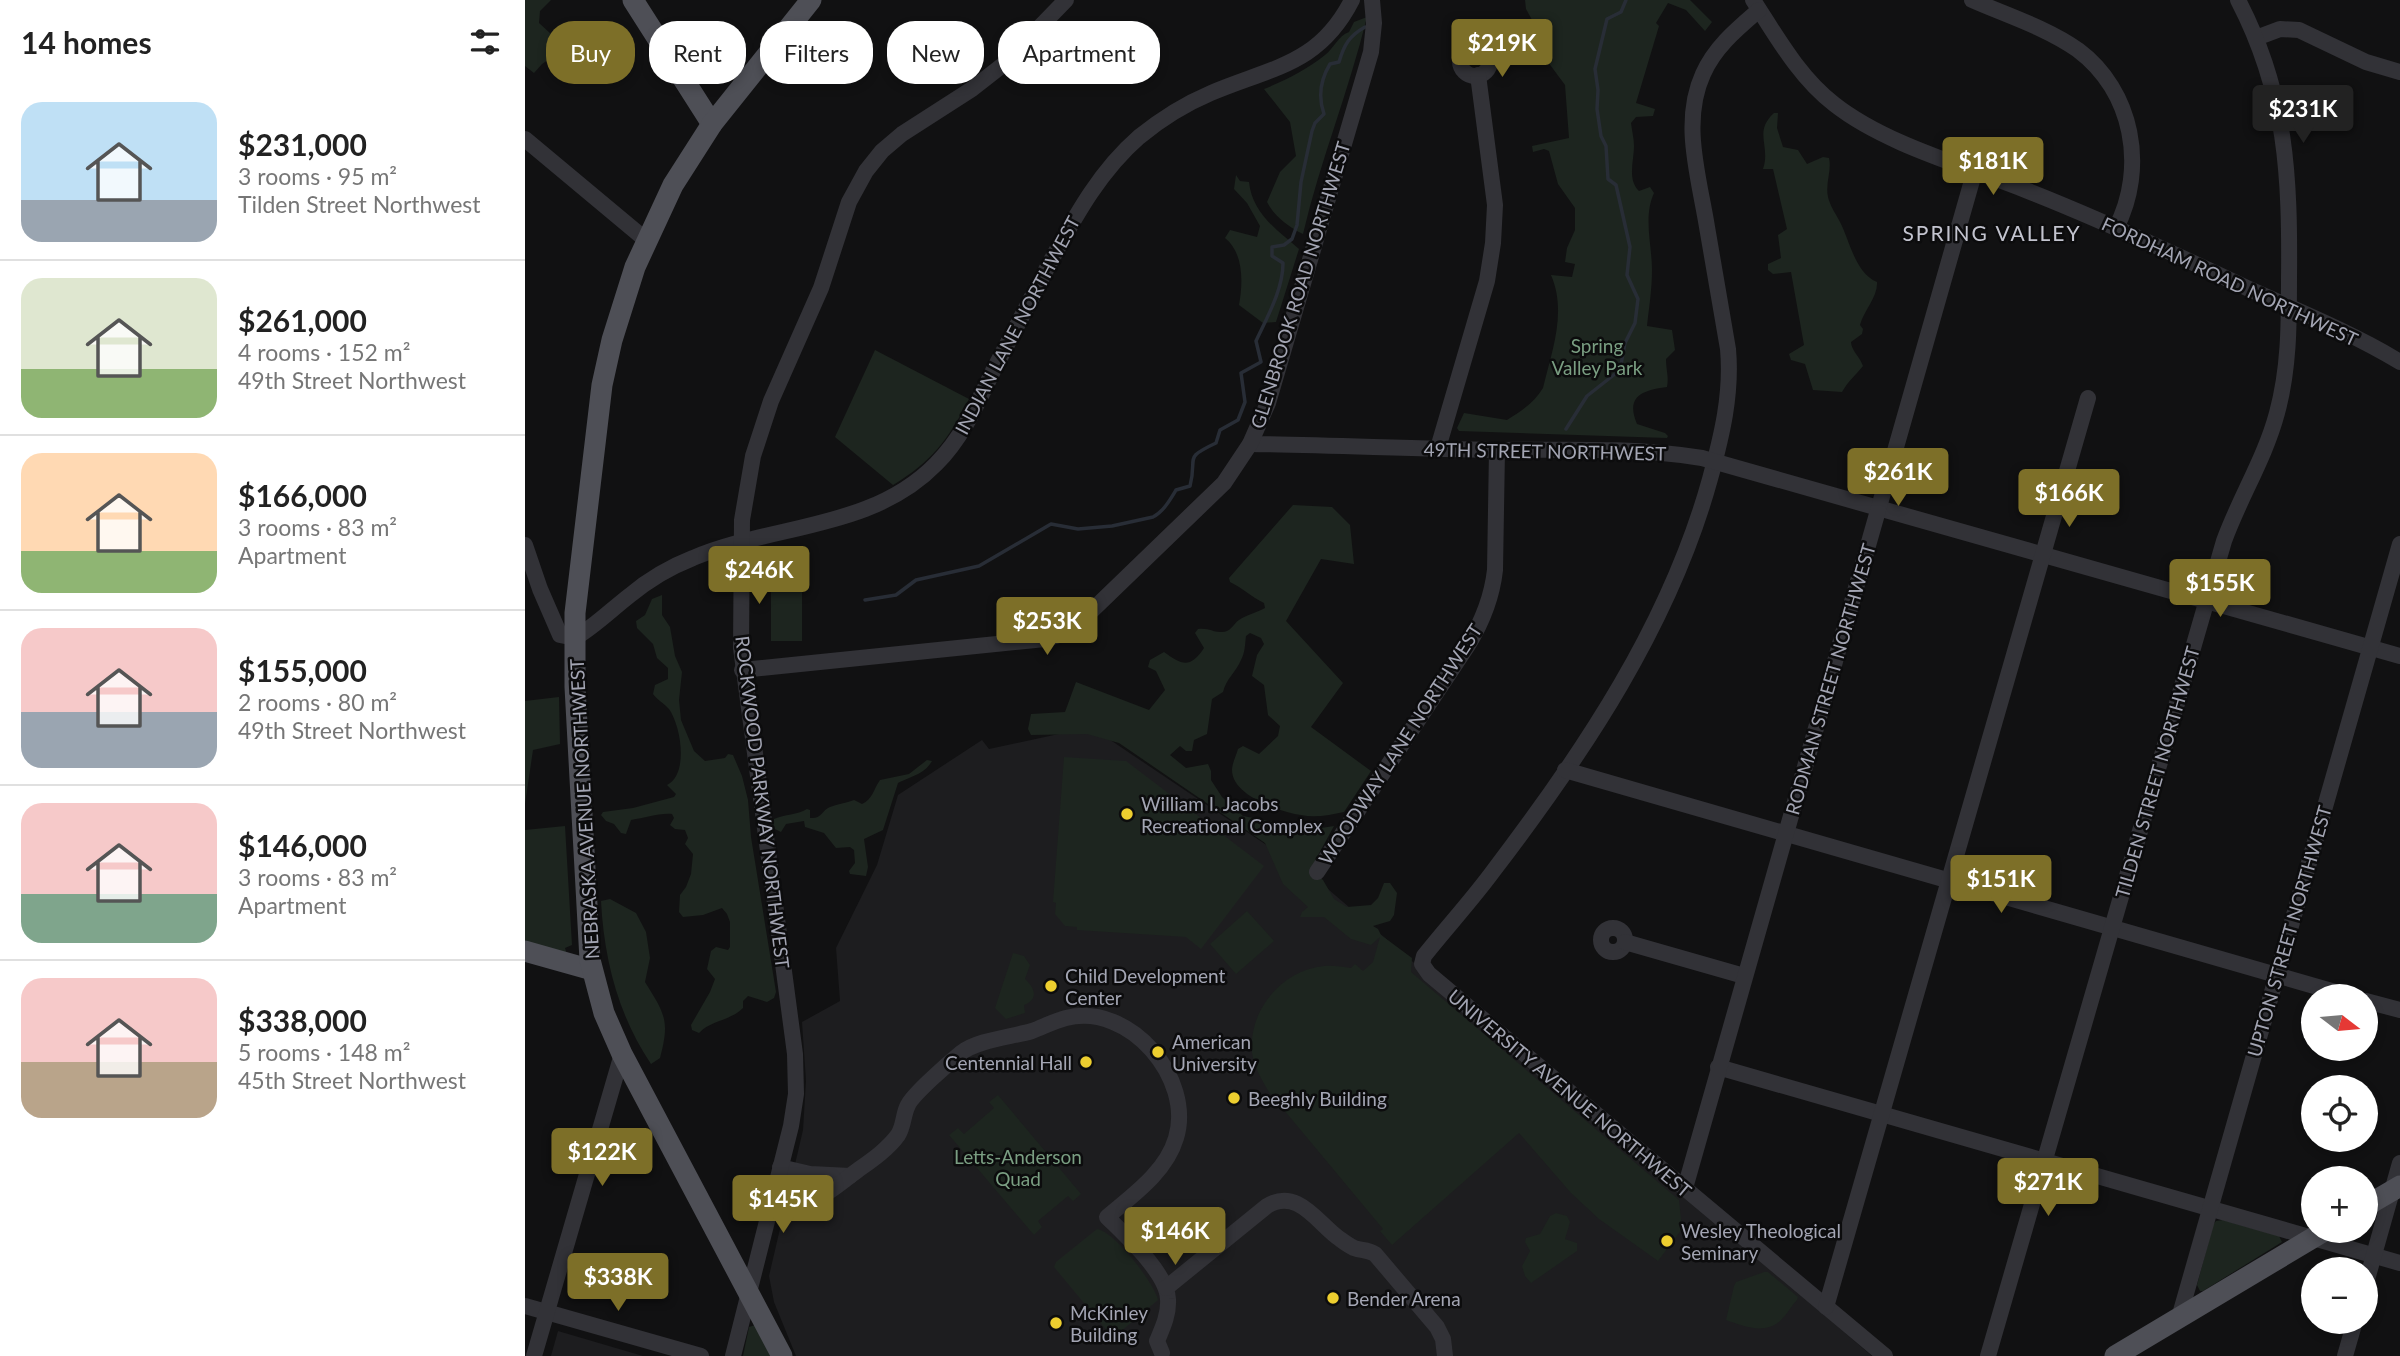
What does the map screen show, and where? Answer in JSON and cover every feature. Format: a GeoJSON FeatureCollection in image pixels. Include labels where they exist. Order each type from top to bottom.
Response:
{"type":"FeatureCollection","features":[{"type":"Feature","properties":{"kind":"main road"},"geometry":{"type":"LineString","coordinates":[[633,0],[712,124]]}},
{"type":"Feature","properties":{"kind":"main road","name":"NEBRASKA AVENUE NORTHWEST"},"geometry":{"type":"LineString","coordinates":[[782,1356],[622,1054],[604,1013],[592,970],[585,883],[575,613],[602,385],[619,313],[646,240],[673,185],[712,124],[810,1]]}},
{"type":"Feature","properties":{"kind":"main road"},"geometry":{"type":"LineString","coordinates":[[525,951],[592,970]]}},
{"type":"Feature","properties":{"kind":"main road"},"geometry":{"type":"LineString","coordinates":[[2378,1199],[2396,1188]]}},
{"type":"Feature","properties":{"kind":"main road"},"geometry":{"type":"LineString","coordinates":[[2115,1356],[2305,1243]]}},
{"type":"Feature","properties":{"kind":"street","name":"ROCKWOOD PARKWAY NORTHWEST"},"geometry":{"type":"LineString","coordinates":[[733,1356],[796,1094],[795,1054],[742,670],[741,542],[747,484],[758,438],[775,392],[815,303],[847,208],[863,176],[882,151],[902,134],[972,89],[1005,64],[1066,0]]}},
{"type":"Feature","properties":{"kind":"street","name":"INDIAN LANE NORTHWEST"},"geometry":{"type":"LineString","coordinates":[[575,638],[597,624],[635,591],[694,557],[741,542],[857,513],[892,498],[921,478],[943,456],[969,420],[1074,218],[1097,182],[1119,157],[1153,126],[1186,105],[1288,64],[1308,53],[1337,26],[1352,0]]}},
{"type":"Feature","properties":{"kind":"street","name":"GLENBROOK ROAD NORTHWEST"},"geometry":{"type":"LineString","coordinates":[[742,670],[1045,639],[1067,632],[1207,501],[1234,470],[1250,444],[1269,399],[1371,52],[1374,23],[1372,0]]}},
{"type":"Feature","properties":{"kind":"street"},"geometry":{"type":"LineString","coordinates":[[1972,0],[2072,47],[2094,65],[2112,86],[2127,120],[2133,156],[2128,196],[2116,228]]}},
{"type":"Feature","properties":{"kind":"street","name":"TILDEN STREET NORTHWEST"},"geometry":{"type":"LineString","coordinates":[[1988,1356],[1995,1348],[2045,1161],[2206,600],[2227,532],[2262,456],[2278,411],[2288,358],[2290,204],[2287,161],[2278,108],[2256,38],[2238,0]]}},
{"type":"Feature","properties":{"kind":"street"},"geometry":{"type":"LineString","coordinates":[[1756,5],[1712,57],[1698,86],[1693,105],[1693,144],[1729,357],[1727,406],[1715,461],[1694,530],[1660,613],[1616,692],[1565,770],[2307,984]]}},
{"type":"Feature","properties":{"kind":"street","name":"FORDHAM ROAD NORTHWEST"},"geometry":{"type":"LineString","coordinates":[[1756,5],[1799,69],[1837,107],[1879,132],[2116,228],[2289,307],[2400,362]]}},
{"type":"Feature","properties":{"kind":"street"},"geometry":{"type":"LineString","coordinates":[[2256,38],[2280,29],[2299,30],[2366,62],[2400,72]]}},
{"type":"Feature","properties":{"kind":"street"},"geometry":{"type":"LineString","coordinates":[[1438,448],[1487,281],[1493,243],[1495,205],[1478,75]]}},
{"type":"Feature","properties":{"kind":"street"},"geometry":{"type":"LineString","coordinates":[[525,139],[646,240]]}},
{"type":"Feature","properties":{"kind":"street","name":"RODMAN STREET NORTHWEST"},"geometry":{"type":"LineString","coordinates":[[1685,1188],[1975,170]]}},
{"type":"Feature","properties":{"kind":"street"},"geometry":{"type":"LineString","coordinates":[[1826,1307],[2088,398]]}},
{"type":"Feature","properties":{"kind":"street","name":"49TH STREET NORTHWEST"},"geometry":{"type":"LineString","coordinates":[[1250,444],[1628,450],[1715,461],[2400,656]]}},
{"type":"Feature","properties":{"kind":"street","name":"WOODWAY LANE NORTHWEST"},"geometry":{"type":"LineString","coordinates":[[1317,872],[1468,645],[1484,612],[1495,569],[1497,450]]}},
{"type":"Feature","properties":{"kind":"street","name":"UPTON STREET NORTHWEST"},"geometry":{"type":"LineString","coordinates":[[2179,1318],[2400,544]]}},
{"type":"Feature","properties":{"kind":"street"},"geometry":{"type":"LineString","coordinates":[[525,545],[560,635],[575,638]]}},
{"type":"Feature","properties":{"kind":"street","name":"UNIVERSITY AVENUE NORTHWEST"},"geometry":{"type":"LineString","coordinates":[[1565,770],[1508,852],[1422,961],[1424,970],[1885,1356]]}},
{"type":"Feature","properties":{"kind":"street"},"geometry":{"type":"LineString","coordinates":[[1625,942],[1744,976]]}},
{"type":"Feature","properties":{"kind":"street"},"geometry":{"type":"LineString","coordinates":[[2378,1004],[2400,1010]]}},
{"type":"Feature","properties":{"kind":"street"},"geometry":{"type":"LineString","coordinates":[[772,1201],[808,1201],[834,1190],[875,1158],[899,1134],[908,1103],[963,1051],[1068,1018],[1092,1017],[1116,1024],[1141,1039],[1163,1064],[1176,1088],[1180,1121],[1169,1156],[1155,1174],[1107,1217],[1143,1256],[1166,1288],[1167,1317],[1157,1341],[1162,1353]]}},
{"type":"Feature","properties":{"kind":"street"},"geometry":{"type":"LineString","coordinates":[[534,1356],[622,1054]]}},
{"type":"Feature","properties":{"kind":"street"},"geometry":{"type":"LineString","coordinates":[[1718,1068],[2210,1208],[2301,1230]]}},
{"type":"Feature","properties":{"kind":"street"},"geometry":{"type":"LineString","coordinates":[[2374,1255],[2396,1188],[2400,1163]]}},
{"type":"Feature","properties":{"kind":"street"},"geometry":{"type":"LineString","coordinates":[[780,1167],[810,1174],[850,1176]]}},
{"type":"Feature","properties":{"kind":"street"},"geometry":{"type":"LineString","coordinates":[[1166,1288],[1267,1206],[1275,1201],[1296,1202],[1333,1235],[1354,1248],[1366,1249],[1375,1254],[1437,1327],[1443,1339],[1445,1356]]}},
{"type":"Feature","properties":{"kind":"street"},"geometry":{"type":"LineString","coordinates":[[2343,1243],[2400,1263]]}},
{"type":"Feature","properties":{"kind":"street"},"geometry":{"type":"LineString","coordinates":[[525,1306],[701,1356]]}},
{"type":"Feature","properties":{"kind":"street"},"geometry":{"type":"LineString","coordinates":[[2345,1356],[2351,1334]]}},
{"type":"Feature","properties":{"kind":"shaded area","name":"American University"},"geometry":{"type":"Polygon","coordinates":[[[1091,727],[1314,877],[1872,1356],[796,1356],[774,1302],[769,1276],[803,1130],[806,1081],[802,1022],[840,1001],[836,948],[877,865],[898,795],[982,740],[989,749],[1091,727]]]}},
{"type":"Feature","properties":{"kind":"shaded area"},"geometry":{"type":"Polygon","coordinates":[[[558,1331],[643,1356],[551,1356],[558,1331]]]}},
{"type":"Feature","properties":{"kind":"green space"},"geometry":{"type":"Polygon","coordinates":[[[525,0],[551,0],[540,11],[539,23],[546,29],[546,61],[534,73],[525,66],[525,0]]]}},
{"type":"Feature","properties":{"kind":"green space","name":"Spring Valley Park"},"geometry":{"type":"Polygon","coordinates":[[[1525,0],[1690,0],[1712,22],[1705,31],[1686,10],[1668,3],[1656,23],[1659,26],[1636,103],[1655,109],[1653,116],[1636,117],[1631,123],[1634,143],[1633,181],[1639,191],[1650,187],[1654,193],[1649,212],[1652,270],[1647,326],[1672,330],[1675,350],[1666,359],[1667,387],[1644,393],[1635,401],[1633,407],[1637,424],[1665,433],[1667,438],[1459,431],[1457,428],[1464,413],[1507,420],[1527,406],[1543,388],[1558,317],[1556,289],[1551,275],[1572,277],[1575,264],[1565,262],[1567,248],[1575,230],[1575,208],[1558,184],[1549,151],[1544,149],[1533,152],[1532,146],[1569,138],[1565,85],[1545,58],[1542,38],[1526,9],[1525,0]]]}},
{"type":"Feature","properties":{"kind":"green space"},"geometry":{"type":"Polygon","coordinates":[[[1367,17],[1303,234],[1282,221],[1267,202],[1280,172],[1296,156],[1290,122],[1264,89],[1318,60],[1349,32],[1354,22],[1367,17]]]}},
{"type":"Feature","properties":{"kind":"green space"},"geometry":{"type":"Polygon","coordinates":[[[1774,113],[1778,113],[1777,128],[1783,147],[1798,150],[1807,164],[1823,157],[1829,158],[1827,192],[1830,204],[1858,264],[1863,272],[1877,282],[1877,288],[1860,325],[1862,334],[1851,342],[1863,366],[1842,392],[1813,390],[1805,364],[1791,360],[1789,354],[1804,345],[1791,272],[1773,274],[1768,270],[1768,264],[1781,258],[1778,235],[1787,229],[1773,169],[1763,169],[1763,133],[1774,113]]]}},
{"type":"Feature","properties":{"kind":"green space"},"geometry":{"type":"Polygon","coordinates":[[[1236,175],[1240,181],[1249,182],[1260,212],[1299,249],[1276,322],[1263,323],[1239,305],[1241,269],[1236,252],[1225,238],[1230,230],[1257,237],[1260,226],[1247,203],[1234,189],[1236,175]]]}},
{"type":"Feature","properties":{"kind":"green space"},"geometry":{"type":"Polygon","coordinates":[[[875,350],[969,399],[938,448],[893,485],[835,437],[875,350]]]}},
{"type":"Feature","properties":{"kind":"green space"},"geometry":{"type":"Polygon","coordinates":[[[1293,505],[1332,507],[1350,525],[1354,564],[1321,559],[1286,621],[1343,683],[1311,727],[1371,771],[1344,812],[1323,816],[1306,816],[1282,810],[1259,801],[1240,788],[1232,770],[1238,749],[1243,746],[1259,754],[1278,736],[1280,726],[1268,715],[1264,685],[1252,676],[1257,655],[1264,644],[1261,638],[1250,633],[1246,636],[1242,657],[1223,692],[1212,699],[1207,734],[1194,740],[1192,751],[1186,751],[1180,746],[1170,755],[1186,768],[1208,764],[1211,780],[1222,797],[1243,816],[1300,827],[1334,826],[1310,870],[1323,880],[1334,899],[1347,907],[1371,905],[1378,898],[1384,883],[1390,883],[1397,893],[1394,915],[1390,921],[1373,926],[1412,958],[1411,972],[1679,1200],[1682,1229],[1658,1261],[1599,1219],[1571,1193],[1519,1133],[1392,1245],[1380,1231],[1383,1229],[1269,1092],[1252,1053],[1252,1037],[1262,1008],[1282,984],[1294,975],[1324,966],[1351,968],[1355,964],[1363,971],[1373,962],[1380,937],[1371,945],[1351,939],[1324,917],[1300,917],[1308,907],[1283,884],[1265,843],[1119,743],[1087,734],[1031,735],[1028,729],[1031,714],[1065,712],[1076,682],[1149,710],[1165,690],[1156,671],[1148,667],[1150,660],[1164,652],[1181,662],[1190,662],[1204,648],[1195,633],[1198,629],[1224,632],[1241,618],[1265,608],[1264,603],[1230,582],[1229,578],[1293,505]]]}},
{"type":"Feature","properties":{"kind":"green space"},"geometry":{"type":"Polygon","coordinates":[[[771,583],[799,583],[802,586],[802,641],[771,641],[771,583]]]}},
{"type":"Feature","properties":{"kind":"green space"},"geometry":{"type":"Polygon","coordinates":[[[662,595],[662,615],[670,627],[675,656],[682,672],[679,700],[681,720],[694,751],[705,761],[733,755],[742,776],[748,800],[751,837],[776,992],[774,998],[767,1002],[748,996],[743,1001],[743,1008],[738,1012],[709,1025],[699,1033],[692,1030],[691,1025],[715,979],[707,969],[711,951],[716,947],[728,950],[730,947],[730,922],[727,914],[722,908],[703,915],[683,917],[679,912],[680,895],[691,874],[693,854],[685,844],[688,838],[685,830],[675,829],[670,825],[674,818],[672,814],[631,820],[626,834],[621,833],[601,815],[603,812],[633,808],[674,797],[676,794],[667,785],[674,779],[680,761],[677,726],[669,709],[653,694],[655,685],[668,679],[668,668],[657,658],[653,644],[637,628],[636,621],[645,615],[652,599],[662,595]]]}},
{"type":"Feature","properties":{"kind":"green space"},"geometry":{"type":"Polygon","coordinates":[[[559,697],[560,744],[533,750],[525,804],[525,701],[559,697]]]}},
{"type":"Feature","properties":{"kind":"green space","name":"William I. Jacobs Recreational Complex"},"geometry":{"type":"Polygon","coordinates":[[[1064,757],[1126,761],[1264,866],[1201,949],[1186,937],[1077,930],[1077,927],[1065,926],[1055,914],[1056,903],[1053,902],[1064,757]]]}},
{"type":"Feature","properties":{"kind":"green space"},"geometry":{"type":"Polygon","coordinates":[[[927,760],[932,761],[925,769],[898,783],[883,830],[864,839],[868,867],[866,876],[850,874],[849,871],[855,863],[854,850],[850,847],[836,848],[824,833],[805,827],[804,821],[786,824],[781,832],[773,828],[774,819],[807,809],[810,810],[810,818],[814,818],[836,805],[854,800],[862,804],[871,797],[880,780],[909,774],[927,760]]]}},
{"type":"Feature","properties":{"kind":"green space"},"geometry":{"type":"Polygon","coordinates":[[[565,826],[572,945],[565,948],[568,958],[525,945],[525,830],[565,826]]]}},
{"type":"Feature","properties":{"kind":"green space"},"geometry":{"type":"Polygon","coordinates":[[[610,899],[636,913],[646,932],[650,958],[645,982],[661,1010],[665,1026],[660,1058],[651,1064],[621,1006],[609,965],[601,901],[610,899]]]}},
{"type":"Feature","properties":{"kind":"green space"},"geometry":{"type":"Polygon","coordinates":[[[1247,911],[1274,941],[1236,974],[1210,944],[1247,911]]]}},
{"type":"Feature","properties":{"kind":"green space"},"geometry":{"type":"Polygon","coordinates":[[[1013,953],[1024,956],[1030,965],[1025,979],[1033,990],[1034,997],[1024,1005],[1025,1013],[1006,1019],[995,1008],[1013,953]]]}},
{"type":"Feature","properties":{"kind":"green space","name":"Letts-Anderson Quad"},"geometry":{"type":"Polygon","coordinates":[[[998,1095],[1081,1194],[1073,1201],[1068,1196],[1038,1221],[1042,1227],[1034,1235],[949,1135],[958,1128],[964,1134],[994,1108],[989,1102],[998,1095]]]}},
{"type":"Feature","properties":{"kind":"green space"},"geometry":{"type":"Polygon","coordinates":[[[1556,1213],[1567,1216],[1570,1222],[1565,1239],[1577,1243],[1577,1251],[1531,1283],[1522,1266],[1530,1251],[1525,1242],[1526,1238],[1540,1234],[1550,1216],[1556,1213]]]}},
{"type":"Feature","properties":{"kind":"green space"},"geometry":{"type":"Polygon","coordinates":[[[2223,1220],[2279,1236],[2282,1242],[2200,1291],[2197,1285],[2213,1225],[2216,1221],[2223,1220]]]}},
{"type":"Feature","properties":{"kind":"green space"},"geometry":{"type":"Polygon","coordinates":[[[1097,1229],[1113,1239],[1133,1259],[1150,1282],[1158,1300],[1113,1338],[1054,1267],[1056,1262],[1097,1229]]]}},
{"type":"Feature","properties":{"kind":"green space"},"geometry":{"type":"Polygon","coordinates":[[[1768,1272],[1798,1297],[1785,1316],[1767,1328],[1746,1327],[1726,1320],[1736,1282],[1768,1272]]]}},
{"type":"Feature","properties":{"kind":"green space"},"geometry":{"type":"Polygon","coordinates":[[[755,1325],[773,1356],[743,1356],[749,1327],[755,1325]]]}},
{"type":"Feature","properties":{"kind":"waterway"},"geometry":{"type":"LineString","coordinates":[[1566,429],[1587,396],[1620,370],[1625,343],[1635,323],[1638,299],[1627,275],[1630,247],[1616,185],[1608,179],[1606,146],[1601,136],[1597,109],[1595,69],[1607,19],[1621,12],[1626,0]]}},
{"type":"Feature","properties":{"kind":"waterway"},"geometry":{"type":"LineString","coordinates":[[865,600],[896,595],[916,580],[979,566],[1051,524],[1078,529],[1112,526],[1153,517],[1169,502],[1176,490],[1190,486],[1195,456],[1216,443],[1220,430],[1238,420],[1245,402],[1241,373],[1261,362],[1256,341],[1274,303],[1283,263],[1272,256],[1272,247],[1284,245],[1292,239],[1297,225],[1301,182],[1312,131],[1315,123],[1324,114],[1321,95],[1324,76],[1330,64],[1339,62],[1351,38],[1365,27]]}},
{"type":"Feature","properties":{"kind":"place","name":"William I. Jacobs Recreational Complex"},"geometry":{"type":"Point","coordinates":[1127,814]}},
{"type":"Feature","properties":{"kind":"place","name":"Child Development Center"},"geometry":{"type":"Point","coordinates":[1051,986]}},
{"type":"Feature","properties":{"kind":"place","name":"American University"},"geometry":{"type":"Point","coordinates":[1158,1052]}},
{"type":"Feature","properties":{"kind":"place","name":"Centennial Hall"},"geometry":{"type":"Point","coordinates":[1086,1062]}},
{"type":"Feature","properties":{"kind":"place","name":"Beeghly Building"},"geometry":{"type":"Point","coordinates":[1234,1098]}},
{"type":"Feature","properties":{"kind":"place","name":"Wesley Theological Seminary"},"geometry":{"type":"Point","coordinates":[1667,1241]}},
{"type":"Feature","properties":{"kind":"place","name":"Bender Arena"},"geometry":{"type":"Point","coordinates":[1333,1298]}},
{"type":"Feature","properties":{"kind":"place","name":"McKinley Building"},"geometry":{"type":"Point","coordinates":[1056,1323]}},
{"type":"Feature","properties":{"kind":"district","name":"SPRING VALLEY"},"geometry":{"type":"Point","coordinates":[1992,232]}}]}
